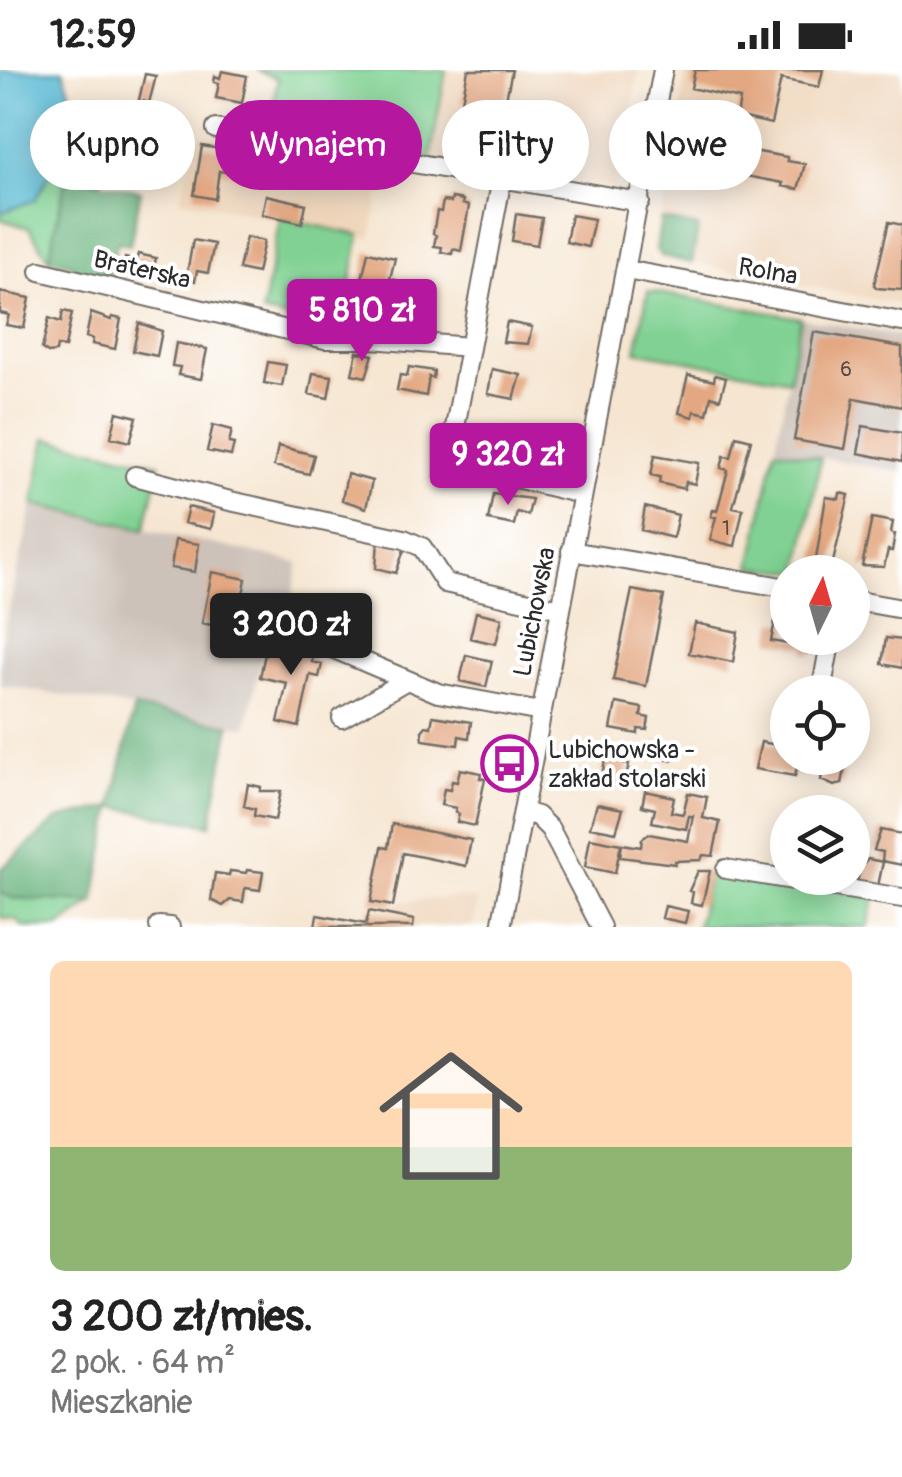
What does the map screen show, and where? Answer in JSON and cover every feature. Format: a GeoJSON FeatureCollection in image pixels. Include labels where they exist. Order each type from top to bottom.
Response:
{"type":"FeatureCollection","features":[{"type":"Feature","properties":{"kind":"street","name":"Lubichowska"},"geometry":{"type":"LineString","coordinates":[[501,927],[663,70]]}},
{"type":"Feature","properties":{"kind":"street"},"geometry":{"type":"LineString","coordinates":[[500,190],[453,438],[455,455],[467,466],[582,494]]}},
{"type":"Feature","properties":{"kind":"street"},"geometry":{"type":"LineString","coordinates":[[571,190],[640,202]]}},
{"type":"Feature","properties":{"kind":"street","name":"Rolna"},"geometry":{"type":"LineString","coordinates":[[626,270],[902,322]]}},
{"type":"Feature","properties":{"kind":"street","name":"Braterska"},"geometry":{"type":"LineString","coordinates":[[40,271],[325,339],[372,338],[469,347]]}},
{"type":"Feature","properties":{"kind":"street"},"geometry":{"type":"LineString","coordinates":[[136,476],[230,502],[404,538],[422,547],[445,583],[560,610]]}},
{"type":"Feature","properties":{"kind":"street"},"geometry":{"type":"LineString","coordinates":[[572,551],[770,585]]}},
{"type":"Feature","properties":{"kind":"street"},"geometry":{"type":"LineString","coordinates":[[870,603],[902,609]]}},
{"type":"Feature","properties":{"kind":"street"},"geometry":{"type":"LineString","coordinates":[[287,633],[438,693],[541,712]]}},
{"type":"Feature","properties":{"kind":"street"},"geometry":{"type":"LineString","coordinates":[[342,718],[406,681]]}},
{"type":"Feature","properties":{"kind":"street"},"geometry":{"type":"LineString","coordinates":[[523,812],[537,816],[550,829],[601,927]]}},
{"type":"Feature","properties":{"kind":"street"},"geometry":{"type":"LineString","coordinates":[[726,869],[902,898]]}},
{"type":"Feature","properties":{"kind":"street"},"geometry":{"type":"LineString","coordinates":[[158,926],[170,927]]}},
{"type":"Feature","properties":{"kind":"shaded area"},"geometry":{"type":"Polygon","coordinates":[[[446,70],[639,70],[633,100],[609,100],[609,188],[589,185],[589,100],[442,100],[442,162],[430,160],[446,70]]]}},
{"type":"Feature","properties":{"kind":"shaded area"},"geometry":{"type":"Polygon","coordinates":[[[687,70],[902,70],[902,305],[692,263],[698,227],[661,219],[666,190],[762,190],[762,100],[682,100],[687,70]]]}},
{"type":"Feature","properties":{"kind":"shaded area"},"geometry":{"type":"Polygon","coordinates":[[[200,135],[215,137],[215,190],[381,190],[371,238],[180,199],[183,190],[195,190],[195,151],[200,135]]]}},
{"type":"Feature","properties":{"kind":"shaded area"},"geometry":{"type":"Polygon","coordinates":[[[801,318],[902,337],[902,472],[775,449],[801,318]]]}},
{"type":"Feature","properties":{"kind":"shaded area"},"geometry":{"type":"Polygon","coordinates":[[[33,504],[299,563],[286,629],[269,626],[246,727],[0,685],[0,648],[33,504]]]}},
{"type":"Feature","properties":{"kind":"shaded area"},"geometry":{"type":"Polygon","coordinates":[[[459,897],[478,901],[472,927],[366,927],[368,905],[392,908],[399,902],[459,897]]]}},
{"type":"Feature","properties":{"kind":"green space"},"geometry":{"type":"Polygon","coordinates":[[[257,70],[446,70],[430,160],[422,159],[422,100],[274,100],[278,79],[257,70]]]}},
{"type":"Feature","properties":{"kind":"green space"},"geometry":{"type":"Polygon","coordinates":[[[41,190],[63,190],[49,259],[29,228],[0,219],[0,213],[35,200],[41,190]]]}},
{"type":"Feature","properties":{"kind":"green space"},"geometry":{"type":"Polygon","coordinates":[[[64,190],[141,191],[130,245],[117,242],[109,280],[79,273],[71,264],[49,259],[64,190]]]}},
{"type":"Feature","properties":{"kind":"green space"},"geometry":{"type":"Polygon","coordinates":[[[280,218],[360,235],[343,322],[330,328],[262,313],[280,218]]]}},
{"type":"Feature","properties":{"kind":"green space"},"geometry":{"type":"Polygon","coordinates":[[[661,219],[698,227],[692,263],[661,256],[656,249],[661,219]]]}},
{"type":"Feature","properties":{"kind":"green space"},"geometry":{"type":"Polygon","coordinates":[[[648,291],[801,318],[789,380],[636,351],[648,291]]]}},
{"type":"Feature","properties":{"kind":"green space"},"geometry":{"type":"Polygon","coordinates":[[[46,438],[160,464],[145,529],[33,504],[46,438]]]}},
{"type":"Feature","properties":{"kind":"green space"},"geometry":{"type":"Polygon","coordinates":[[[775,449],[821,458],[802,555],[770,555],[770,569],[751,567],[775,449]]]}},
{"type":"Feature","properties":{"kind":"green space"},"geometry":{"type":"Polygon","coordinates":[[[134,708],[230,725],[211,825],[113,807],[94,902],[12,898],[0,892],[0,870],[58,819],[112,807],[134,708]]]}},
{"type":"Feature","properties":{"kind":"green space"},"geometry":{"type":"Polygon","coordinates":[[[711,868],[770,878],[770,895],[875,897],[868,927],[697,927],[711,868]]]}},
{"type":"Feature","properties":{"kind":"green space"},"geometry":{"type":"Polygon","coordinates":[[[0,892],[12,898],[94,902],[59,927],[23,927],[17,920],[0,917],[0,892]]]}},
{"type":"Feature","properties":{"kind":"water"},"geometry":{"type":"Polygon","coordinates":[[[0,70],[63,70],[73,100],[30,100],[30,190],[41,190],[35,200],[0,213],[0,70]]]}},
{"type":"Feature","properties":{"kind":"building"},"geometry":{"type":"Polygon","coordinates":[[[468,70],[512,70],[506,100],[462,100],[468,70]]]}},
{"type":"Feature","properties":{"kind":"building"},"geometry":{"type":"Polygon","coordinates":[[[695,70],[823,70],[819,87],[781,79],[771,124],[762,122],[762,100],[740,100],[691,88],[695,70]]]}},
{"type":"Feature","properties":{"kind":"building"},"geometry":{"type":"Polygon","coordinates":[[[222,71],[247,76],[243,100],[216,98],[219,83],[214,82],[215,76],[220,78],[222,71]]]}},
{"type":"Feature","properties":{"kind":"building"},"geometry":{"type":"Polygon","coordinates":[[[145,74],[156,76],[150,100],[139,100],[145,74]]]}},
{"type":"Feature","properties":{"kind":"building"},"geometry":{"type":"Polygon","coordinates":[[[202,146],[215,148],[215,199],[194,195],[202,146]]]}},
{"type":"Feature","properties":{"kind":"building"},"geometry":{"type":"Polygon","coordinates":[[[762,153],[805,164],[798,189],[782,186],[783,183],[762,179],[762,153]]]}},
{"type":"Feature","properties":{"kind":"building"},"geometry":{"type":"Polygon","coordinates":[[[266,195],[306,204],[302,223],[262,214],[266,195]]]}},
{"type":"Feature","properties":{"kind":"building"},"geometry":{"type":"Polygon","coordinates":[[[452,198],[469,206],[461,251],[453,249],[452,254],[434,246],[433,234],[437,211],[441,212],[443,201],[451,202],[452,198]]]}},
{"type":"Feature","properties":{"kind":"building"},"geometry":{"type":"Polygon","coordinates":[[[516,214],[542,218],[537,245],[512,241],[516,214]]]}},
{"type":"Feature","properties":{"kind":"building"},"geometry":{"type":"Polygon","coordinates":[[[571,215],[594,219],[588,247],[566,242],[571,215]]]}},
{"type":"Feature","properties":{"kind":"building"},"geometry":{"type":"Polygon","coordinates":[[[889,222],[902,225],[902,290],[874,285],[889,222]]]}},
{"type":"Feature","properties":{"kind":"building"},"geometry":{"type":"Polygon","coordinates":[[[246,237],[264,241],[257,273],[239,269],[246,237]]]}},
{"type":"Feature","properties":{"kind":"building"},"geometry":{"type":"Polygon","coordinates":[[[193,240],[214,244],[208,273],[197,271],[195,281],[186,279],[193,240]]]}},
{"type":"Feature","properties":{"kind":"building"},"geometry":{"type":"Polygon","coordinates":[[[368,252],[395,258],[390,279],[396,280],[395,288],[388,287],[386,297],[360,288],[368,252]]]}},
{"type":"Feature","properties":{"kind":"building"},"geometry":{"type":"Polygon","coordinates":[[[138,254],[156,258],[152,276],[122,270],[125,258],[136,261],[138,254]]]}},
{"type":"Feature","properties":{"kind":"building"},"geometry":{"type":"Polygon","coordinates":[[[0,292],[30,298],[24,328],[6,325],[9,315],[0,313],[0,292]]]}},
{"type":"Feature","properties":{"kind":"building"},"geometry":{"type":"Polygon","coordinates":[[[63,311],[72,313],[65,347],[57,346],[56,352],[48,353],[42,349],[49,318],[61,322],[63,311]]]}},
{"type":"Feature","properties":{"kind":"building"},"geometry":{"type":"Polygon","coordinates":[[[91,313],[121,319],[115,349],[92,344],[93,339],[86,337],[91,313]]]}},
{"type":"Feature","properties":{"kind":"building"},"geometry":{"type":"Polygon","coordinates":[[[507,322],[532,327],[528,344],[503,342],[507,322]]]}},
{"type":"Feature","properties":{"kind":"building"},"geometry":{"type":"Polygon","coordinates":[[[139,323],[162,331],[157,356],[133,351],[139,323]]]}},
{"type":"Feature","properties":{"kind":"building"},"geometry":{"type":"Polygon","coordinates":[[[814,332],[902,347],[902,407],[854,398],[845,449],[794,440],[814,332]]]}},
{"type":"Feature","properties":{"kind":"building"},"geometry":{"type":"Polygon","coordinates":[[[176,343],[207,349],[201,379],[178,375],[180,367],[172,366],[176,343]]]}},
{"type":"Feature","properties":{"kind":"building"},"geometry":{"type":"Polygon","coordinates":[[[357,352],[373,355],[366,377],[352,374],[357,352]]]}},
{"type":"Feature","properties":{"kind":"building"},"geometry":{"type":"Polygon","coordinates":[[[268,362],[286,365],[282,386],[264,383],[268,362]]]}},
{"type":"Feature","properties":{"kind":"building"},"geometry":{"type":"Polygon","coordinates":[[[409,367],[434,371],[426,396],[397,390],[400,375],[407,376],[409,367]]]}},
{"type":"Feature","properties":{"kind":"building"},"geometry":{"type":"Polygon","coordinates":[[[492,369],[521,375],[514,399],[488,394],[492,369]]]}},
{"type":"Feature","properties":{"kind":"building"},"geometry":{"type":"Polygon","coordinates":[[[313,373],[332,376],[328,398],[309,394],[313,373]]]}},
{"type":"Feature","properties":{"kind":"building"},"geometry":{"type":"Polygon","coordinates":[[[688,375],[714,381],[715,375],[726,378],[720,399],[711,396],[707,414],[694,411],[693,417],[679,413],[688,375]]]}},
{"type":"Feature","properties":{"kind":"building"},"geometry":{"type":"Polygon","coordinates":[[[117,412],[137,417],[130,442],[111,437],[117,412]]]}},
{"type":"Feature","properties":{"kind":"building"},"geometry":{"type":"Polygon","coordinates":[[[213,425],[232,430],[231,456],[207,451],[213,425]]]}},
{"type":"Feature","properties":{"kind":"building"},"geometry":{"type":"Polygon","coordinates":[[[863,426],[902,433],[902,462],[858,453],[863,426]]]}},
{"type":"Feature","properties":{"kind":"building"},"geometry":{"type":"Polygon","coordinates":[[[499,433],[532,440],[527,462],[494,455],[499,433]]]}},
{"type":"Feature","properties":{"kind":"building"},"geometry":{"type":"Polygon","coordinates":[[[736,436],[751,440],[733,507],[743,509],[735,546],[710,540],[716,517],[711,516],[713,510],[717,511],[728,470],[721,468],[724,456],[731,457],[736,436]]]}},
{"type":"Feature","properties":{"kind":"building"},"geometry":{"type":"Polygon","coordinates":[[[278,446],[314,455],[309,474],[274,466],[278,446]]]}},
{"type":"Feature","properties":{"kind":"building"},"geometry":{"type":"Polygon","coordinates":[[[655,455],[699,463],[695,484],[686,482],[684,489],[659,483],[660,477],[651,475],[655,455]]]}},
{"type":"Feature","properties":{"kind":"building"},"geometry":{"type":"Polygon","coordinates":[[[347,474],[372,481],[366,508],[342,500],[347,474]]]}},
{"type":"Feature","properties":{"kind":"building"},"geometry":{"type":"Polygon","coordinates":[[[840,493],[849,495],[835,555],[817,555],[826,497],[839,499],[840,493]]]}},
{"type":"Feature","properties":{"kind":"building"},"geometry":{"type":"Polygon","coordinates":[[[493,494],[532,499],[528,515],[517,512],[514,525],[488,520],[493,494]]]}},
{"type":"Feature","properties":{"kind":"building"},"geometry":{"type":"Polygon","coordinates":[[[188,507],[214,513],[211,529],[184,523],[188,507]]]}},
{"type":"Feature","properties":{"kind":"building"},"geometry":{"type":"Polygon","coordinates":[[[645,507],[678,515],[673,538],[641,530],[645,507]]]}},
{"type":"Feature","properties":{"kind":"building"},"geometry":{"type":"Polygon","coordinates":[[[872,518],[893,522],[892,551],[888,550],[884,567],[870,566],[870,555],[864,555],[872,518]]]}},
{"type":"Feature","properties":{"kind":"building"},"geometry":{"type":"Polygon","coordinates":[[[175,540],[199,544],[195,572],[171,568],[175,540]]]}},
{"type":"Feature","properties":{"kind":"building"},"geometry":{"type":"Polygon","coordinates":[[[378,541],[405,547],[396,573],[376,568],[378,541]]]}},
{"type":"Feature","properties":{"kind":"building"},"geometry":{"type":"Polygon","coordinates":[[[212,572],[246,579],[236,630],[202,623],[212,572]]]}},
{"type":"Feature","properties":{"kind":"building"},"geometry":{"type":"Polygon","coordinates":[[[632,590],[664,596],[646,686],[613,680],[632,590]]]}},
{"type":"Feature","properties":{"kind":"building"},"geometry":{"type":"Polygon","coordinates":[[[476,612],[502,618],[496,644],[470,638],[476,612]]]}},
{"type":"Feature","properties":{"kind":"building"},"geometry":{"type":"Polygon","coordinates":[[[695,623],[738,632],[733,662],[689,653],[695,623]]]}},
{"type":"Feature","properties":{"kind":"building"},"geometry":{"type":"Polygon","coordinates":[[[886,638],[902,640],[902,668],[882,664],[886,638]]]}},
{"type":"Feature","properties":{"kind":"building"},"geometry":{"type":"Polygon","coordinates":[[[288,644],[315,649],[312,662],[322,664],[319,677],[310,675],[299,727],[278,722],[287,683],[260,677],[266,649],[286,653],[288,644]]]}},
{"type":"Feature","properties":{"kind":"building"},"geometry":{"type":"Polygon","coordinates":[[[466,655],[492,661],[486,687],[460,681],[466,655]]]}},
{"type":"Feature","properties":{"kind":"building"},"geometry":{"type":"Polygon","coordinates":[[[616,703],[642,708],[641,716],[649,718],[647,730],[638,729],[638,734],[611,729],[616,703]]]}},
{"type":"Feature","properties":{"kind":"building"},"geometry":{"type":"Polygon","coordinates":[[[433,716],[471,722],[469,738],[459,736],[458,745],[423,740],[422,731],[431,727],[433,716]]]}},
{"type":"Feature","properties":{"kind":"building"},"geometry":{"type":"Polygon","coordinates":[[[657,741],[675,745],[672,760],[654,756],[657,741]]]}},
{"type":"Feature","properties":{"kind":"building"},"geometry":{"type":"Polygon","coordinates":[[[761,742],[770,744],[770,772],[755,769],[761,742]]]}},
{"type":"Feature","properties":{"kind":"building"},"geometry":{"type":"Polygon","coordinates":[[[615,755],[626,757],[624,763],[629,764],[624,787],[601,782],[605,760],[614,761],[615,755]]]}},
{"type":"Feature","properties":{"kind":"building"},"geometry":{"type":"Polygon","coordinates":[[[460,769],[481,773],[480,778],[485,779],[475,826],[457,822],[456,808],[441,805],[444,789],[450,790],[452,781],[457,782],[460,769]]]}},
{"type":"Feature","properties":{"kind":"building"},"geometry":{"type":"Polygon","coordinates":[[[822,775],[844,775],[842,784],[834,786],[821,780],[822,775]]]}},
{"type":"Feature","properties":{"kind":"building"},"geometry":{"type":"Polygon","coordinates":[[[248,784],[261,787],[260,791],[281,791],[275,820],[254,816],[255,809],[244,806],[248,784]]]}},
{"type":"Feature","properties":{"kind":"building"},"geometry":{"type":"Polygon","coordinates":[[[645,791],[674,797],[671,812],[683,814],[688,793],[707,797],[703,818],[720,822],[713,856],[703,855],[701,860],[675,864],[620,857],[622,844],[641,847],[642,839],[649,834],[688,841],[693,816],[689,816],[686,829],[652,822],[655,809],[642,806],[645,791]]]}},
{"type":"Feature","properties":{"kind":"building"},"geometry":{"type":"Polygon","coordinates":[[[597,804],[623,809],[616,832],[590,827],[597,804]]]}},
{"type":"Feature","properties":{"kind":"building"},"geometry":{"type":"Polygon","coordinates":[[[392,824],[471,840],[466,866],[403,853],[393,906],[371,902],[382,847],[388,848],[392,824]]]}},
{"type":"Feature","properties":{"kind":"building"},"geometry":{"type":"Polygon","coordinates":[[[881,830],[902,834],[902,865],[882,861],[883,852],[874,850],[881,830]]]}},
{"type":"Feature","properties":{"kind":"building"},"geometry":{"type":"Polygon","coordinates":[[[590,838],[621,844],[615,873],[585,867],[590,838]]]}},
{"type":"Feature","properties":{"kind":"building"},"geometry":{"type":"Polygon","coordinates":[[[870,859],[883,862],[878,886],[870,885],[870,859]]]}},
{"type":"Feature","properties":{"kind":"building"},"geometry":{"type":"Polygon","coordinates":[[[230,871],[263,872],[260,890],[245,888],[243,902],[230,900],[223,906],[211,900],[215,873],[229,875],[230,871]]]}},
{"type":"Feature","properties":{"kind":"building"},"geometry":{"type":"Polygon","coordinates":[[[698,871],[710,871],[702,905],[691,903],[693,892],[689,891],[698,871]]]}},
{"type":"Feature","properties":{"kind":"building"},"geometry":{"type":"Polygon","coordinates":[[[665,906],[688,911],[685,923],[662,918],[665,906]]]}},
{"type":"Feature","properties":{"kind":"building"},"geometry":{"type":"Polygon","coordinates":[[[369,911],[414,920],[413,927],[315,927],[317,915],[366,924],[369,911]]]}},
{"type":"Feature","properties":{"kind":"place","name":"Lubichowska - zakład stolarski"},"geometry":{"type":"Point","coordinates":[509,764]}}]}
